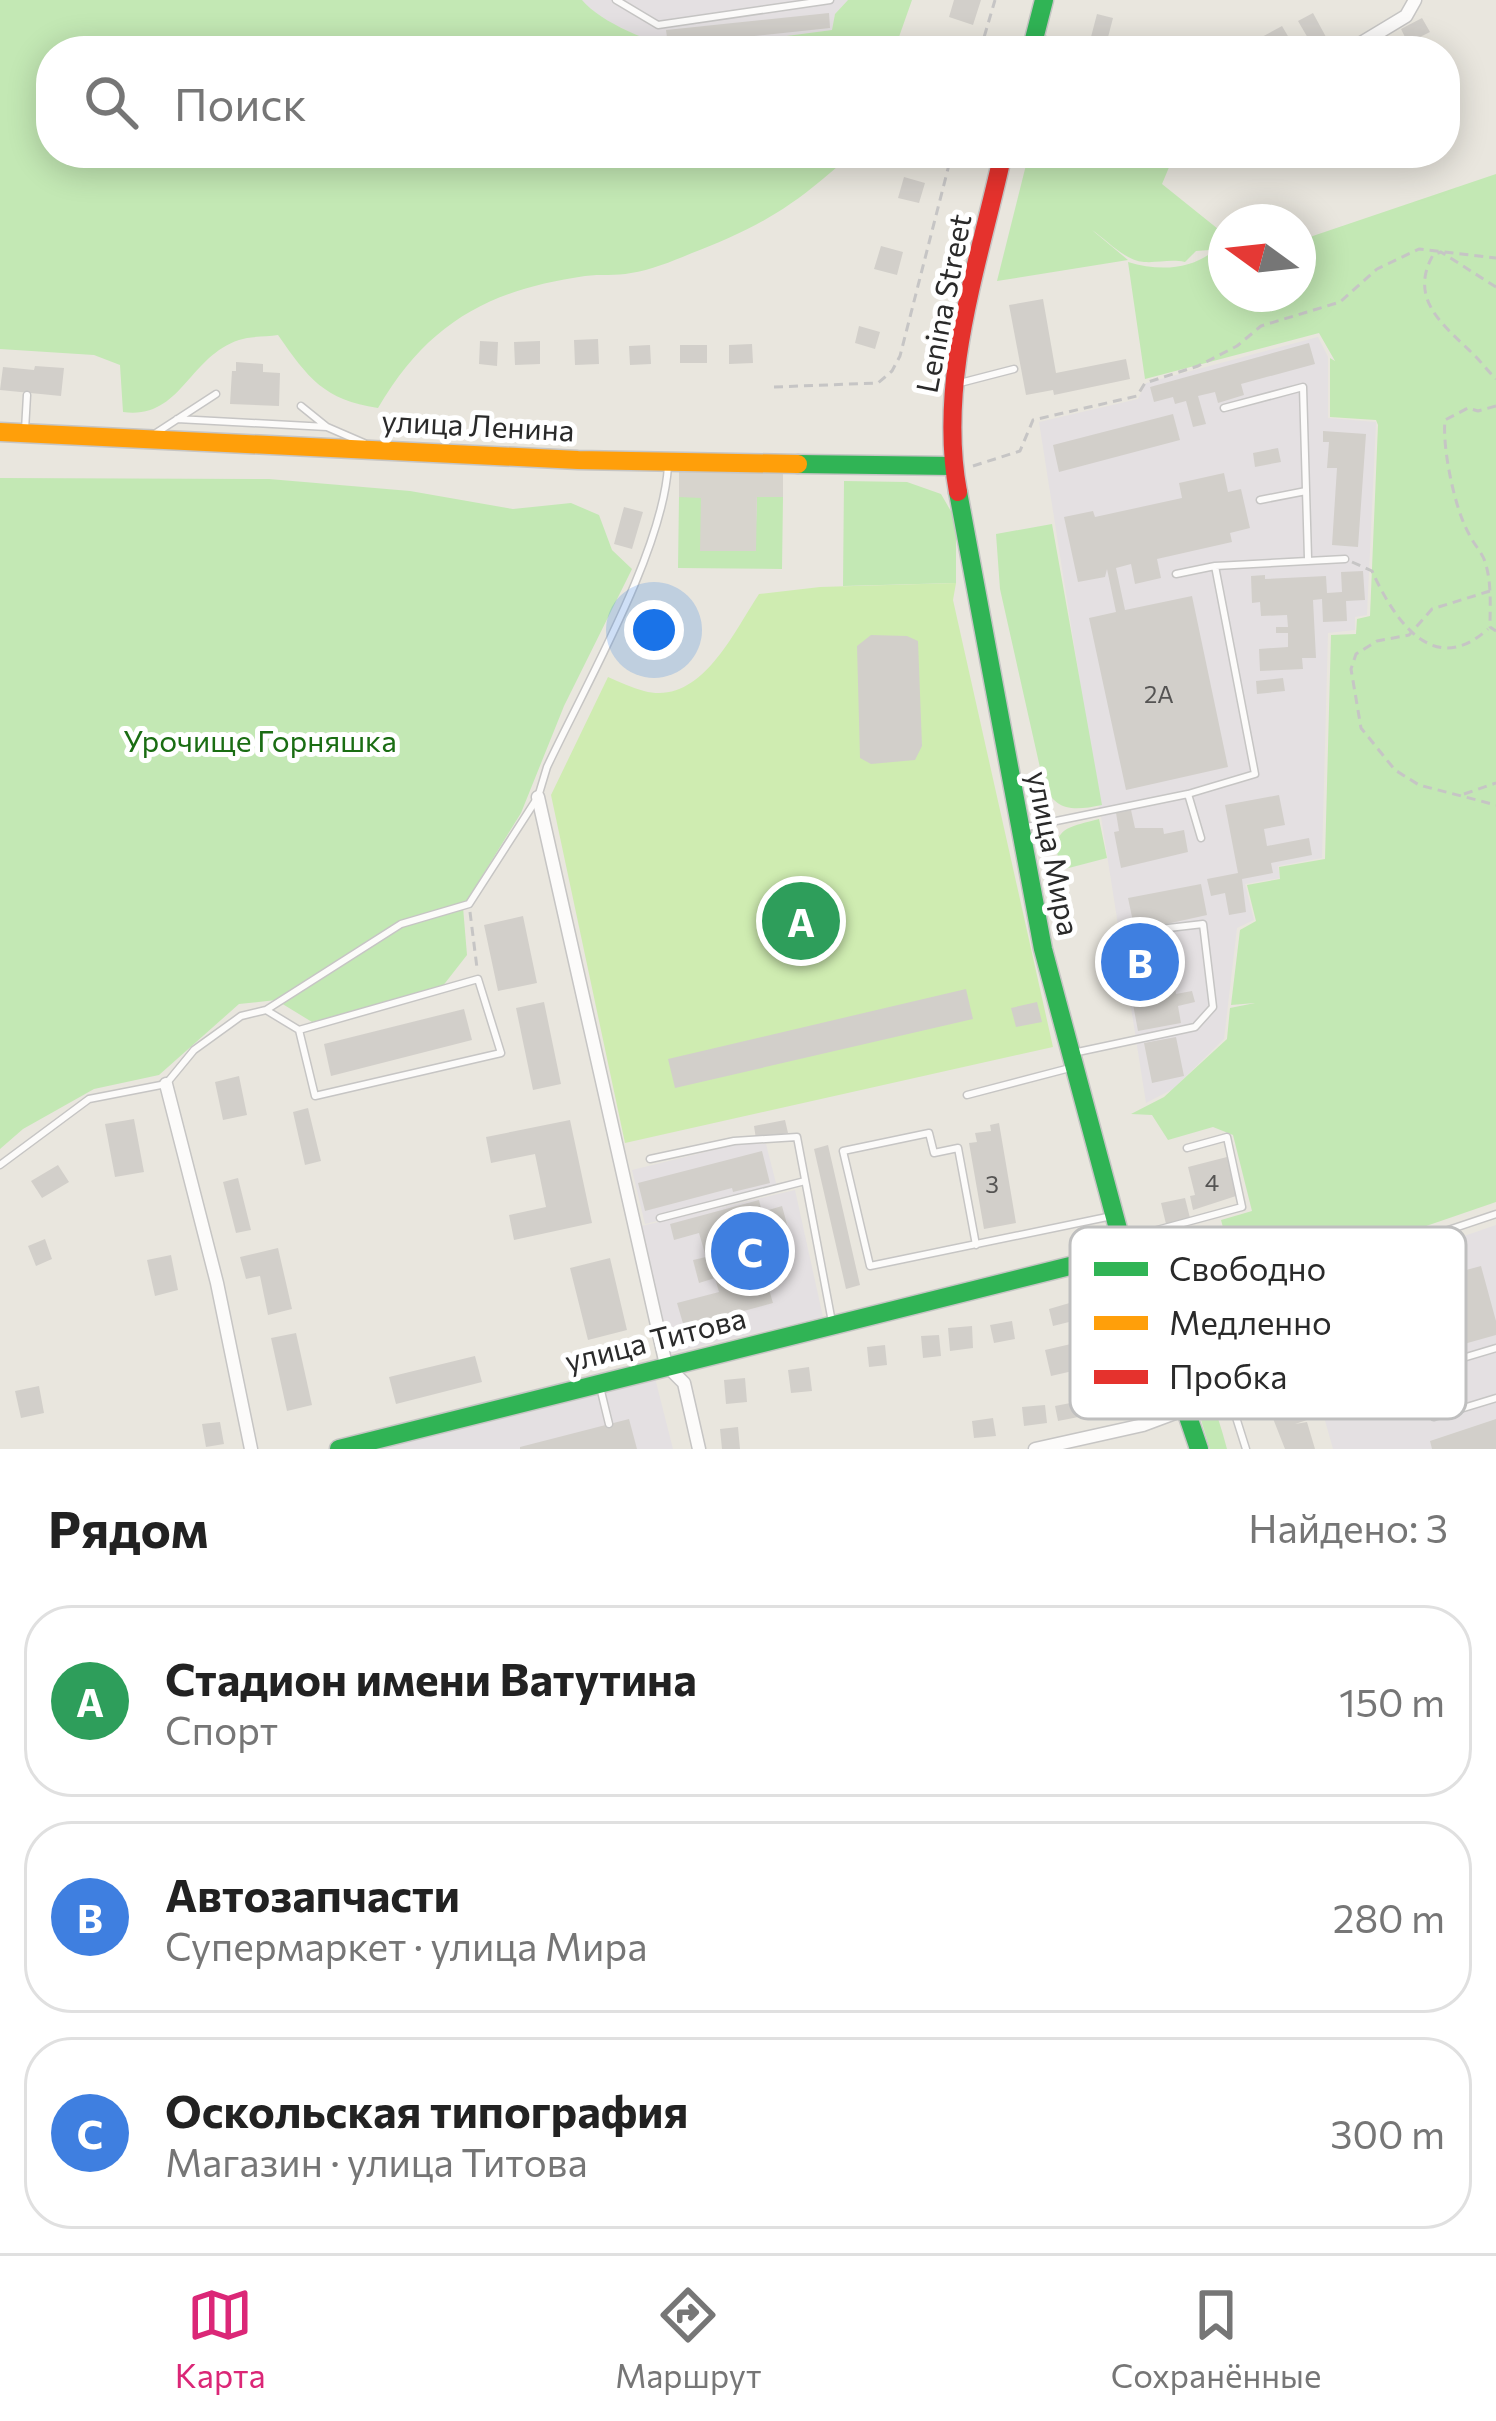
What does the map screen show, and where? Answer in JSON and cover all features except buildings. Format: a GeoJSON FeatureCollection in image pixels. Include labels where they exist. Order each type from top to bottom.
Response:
{"type":"FeatureCollection","features":[{"type":"Feature","properties":{"kind":"main road"},"geometry":{"type":"LineString","coordinates":[[1034,36],[1044,0]]}},
{"type":"Feature","properties":{"kind":"main road","name":"Lenina Street"},"geometry":{"type":"LineString","coordinates":[[953,466],[952,385],[1000,168]]}},
{"type":"Feature","properties":{"kind":"main road","name":"улица Ленина"},"geometry":{"type":"LineString","coordinates":[[0,432],[669,462],[953,466]]}},
{"type":"Feature","properties":{"kind":"main road","name":"улица Мира"},"geometry":{"type":"LineString","coordinates":[[953,466],[1018,828],[1071,1060],[1117,1227]]}},
{"type":"Feature","properties":{"kind":"main road","name":"улица Титова"},"geometry":{"type":"LineString","coordinates":[[338,1449],[1070,1267]]}},
{"type":"Feature","properties":{"kind":"main road","name":"улица Мира"},"geometry":{"type":"LineString","coordinates":[[1189,1419],[1198,1449]]}},
{"type":"Feature","properties":{"kind":"street"},"geometry":{"type":"LineString","coordinates":[[1373,36],[1406,16],[1415,0]]}},
{"type":"Feature","properties":{"kind":"street"},"geometry":{"type":"LineString","coordinates":[[538,797],[665,1365],[684,1383],[699,1449]]}},
{"type":"Feature","properties":{"kind":"street"},"geometry":{"type":"LineString","coordinates":[[166,1084],[217,1283],[251,1449]]}},
{"type":"Feature","properties":{"kind":"street"},"geometry":{"type":"LineString","coordinates":[[1035,1449],[1159,1419]]}},
{"type":"Feature","properties":{"kind":"lane"},"geometry":{"type":"LineString","coordinates":[[616,0],[658,25],[830,0]]}},
{"type":"Feature","properties":{"kind":"lane"},"geometry":{"type":"LineString","coordinates":[[952,385],[1014,369]]}},
{"type":"Feature","properties":{"kind":"lane"},"geometry":{"type":"LineString","coordinates":[[1224,408],[1303,387],[1308,558]]}},
{"type":"Feature","properties":{"kind":"lane"},"geometry":{"type":"LineString","coordinates":[[148,438],[216,394]]}},
{"type":"Feature","properties":{"kind":"lane"},"geometry":{"type":"LineString","coordinates":[[24,433],[27,395]]}},
{"type":"Feature","properties":{"kind":"lane"},"geometry":{"type":"LineString","coordinates":[[301,406],[327,427],[373,447]]}},
{"type":"Feature","properties":{"kind":"lane"},"geometry":{"type":"LineString","coordinates":[[177,419],[327,427]]}},
{"type":"Feature","properties":{"kind":"lane"},"geometry":{"type":"LineString","coordinates":[[0,1165],[89,1099],[166,1084],[194,1050],[241,1016],[266,1010],[401,924],[469,904],[538,797],[547,766],[635,578],[667,494],[669,462]]}},
{"type":"Feature","properties":{"kind":"lane"},"geometry":{"type":"LineString","coordinates":[[1260,500],[1306,490]]}},
{"type":"Feature","properties":{"kind":"lane"},"geometry":{"type":"LineString","coordinates":[[1176,574],[1215,566],[1345,559]]}},
{"type":"Feature","properties":{"kind":"lane"},"geometry":{"type":"LineString","coordinates":[[1018,828],[1188,794],[1255,774],[1215,566]]}},
{"type":"Feature","properties":{"kind":"lane"},"geometry":{"type":"LineString","coordinates":[[1188,794],[1201,838]]}},
{"type":"Feature","properties":{"kind":"lane"},"geometry":{"type":"LineString","coordinates":[[967,1095],[1071,1060],[1195,1028],[1213,1007],[1203,924],[1134,932]]}},
{"type":"Feature","properties":{"kind":"lane"},"geometry":{"type":"LineString","coordinates":[[266,1010],[299,1030],[315,1096],[501,1052],[478,979],[299,1030]]}},
{"type":"Feature","properties":{"kind":"lane"},"geometry":{"type":"LineString","coordinates":[[976,1245],[958,1148],[934,1153],[929,1133],[843,1151],[870,1266],[976,1245],[1113,1216]]}},
{"type":"Feature","properties":{"kind":"lane"},"geometry":{"type":"LineString","coordinates":[[650,1159],[734,1141],[797,1137],[833,1325]]}},
{"type":"Feature","properties":{"kind":"lane"},"geometry":{"type":"LineString","coordinates":[[1182,1227],[1242,1208],[1227,1137],[1187,1148]]}},
{"type":"Feature","properties":{"kind":"lane"},"geometry":{"type":"LineString","coordinates":[[660,1218],[806,1181]]}},
{"type":"Feature","properties":{"kind":"lane"},"geometry":{"type":"LineString","coordinates":[[1457,1227],[1496,1214]]}},
{"type":"Feature","properties":{"kind":"lane"},"geometry":{"type":"LineString","coordinates":[[1466,1357],[1496,1348]]}},
{"type":"Feature","properties":{"kind":"lane"},"geometry":{"type":"LineString","coordinates":[[599,1382],[609,1424]]}},
{"type":"Feature","properties":{"kind":"lane"},"geometry":{"type":"LineString","coordinates":[[1466,1408],[1496,1398]]}},
{"type":"Feature","properties":{"kind":"lane"},"geometry":{"type":"LineString","coordinates":[[1237,1419],[1246,1449]]}},
{"type":"Feature","properties":{"kind":"path"},"geometry":{"type":"LineString","coordinates":[[984,36],[994,0]]}},
{"type":"Feature","properties":{"kind":"path"},"geometry":{"type":"LineString","coordinates":[[774,387],[878,382],[892,371],[948,168]]}},
{"type":"Feature","properties":{"kind":"path"},"geometry":{"type":"LineString","coordinates":[[953,466],[971,466],[1020,451],[1033,420],[1137,396],[1145,382],[1198,366],[1237,346],[1261,326],[1340,302],[1377,269],[1419,249],[1496,258]]}},
{"type":"Feature","properties":{"kind":"path"},"geometry":{"type":"LineString","coordinates":[[1441,252],[1496,287]]}},
{"type":"Feature","properties":{"kind":"path"},"geometry":{"type":"LineString","coordinates":[[1441,252],[1426,267],[1424,297],[1447,330],[1496,379]]}},
{"type":"Feature","properties":{"kind":"path"},"geometry":{"type":"LineString","coordinates":[[1490,627],[1484,559],[1466,531],[1444,432],[1445,420],[1454,413],[1496,406]]}},
{"type":"Feature","properties":{"kind":"path"},"geometry":{"type":"LineString","coordinates":[[1345,559],[1372,571],[1409,635],[1425,643],[1452,646],[1474,641],[1496,614]]}},
{"type":"Feature","properties":{"kind":"path"},"geometry":{"type":"LineString","coordinates":[[1490,591],[1432,609],[1409,635],[1376,640],[1356,654],[1351,677],[1361,728],[1395,770],[1419,785],[1496,805]]}},
{"type":"Feature","properties":{"kind":"path"},"geometry":{"type":"LineString","coordinates":[[1490,627],[1496,631]]}},
{"type":"Feature","properties":{"kind":"path"},"geometry":{"type":"LineString","coordinates":[[1462,795],[1496,783]]}},
{"type":"Feature","properties":{"kind":"path"},"geometry":{"type":"LineString","coordinates":[[469,904],[478,979]]}},
{"type":"Feature","properties":{"kind":"path"},"geometry":{"type":"LineString","coordinates":[[1140,1419],[1143,1425]]}},
{"type":"Feature","properties":{"kind":"shaded area"},"geometry":{"type":"Polygon","coordinates":[[[582,0],[848,0],[835,14],[832,30],[787,36],[638,36],[595,16],[582,0]]]}},
{"type":"Feature","properties":{"kind":"shaded area"},"geometry":{"type":"Polygon","coordinates":[[[1318,337],[1328,357],[1328,418],[1376,422],[1367,615],[1355,617],[1355,630],[1328,633],[1322,858],[1278,866],[1280,878],[1245,884],[1254,920],[1237,928],[1224,1039],[1173,1089],[1146,1103],[1039,422],[1138,399],[1146,383],[1318,337]]]}},
{"type":"Feature","properties":{"kind":"shaded area"},"geometry":{"type":"Polygon","coordinates":[[[679,472],[783,473],[783,497],[757,497],[756,551],[700,551],[701,498],[679,497],[679,472]]]}},
{"type":"Feature","properties":{"kind":"shaded area"},"geometry":{"type":"Polygon","coordinates":[[[742,1143],[766,1144],[778,1191],[645,1224],[632,1170],[742,1143]]]}},
{"type":"Feature","properties":{"kind":"shaded area"},"geometry":{"type":"Polygon","coordinates":[[[795,1190],[823,1317],[664,1355],[633,1228],[795,1190]]]}},
{"type":"Feature","properties":{"kind":"shaded area"},"geometry":{"type":"Polygon","coordinates":[[[1496,1225],[1496,1449],[1333,1449],[1325,1419],[1466,1419],[1466,1235],[1496,1225]]]}},
{"type":"Feature","properties":{"kind":"shaded area"},"geometry":{"type":"Polygon","coordinates":[[[655,1378],[673,1449],[377,1449],[655,1378]]]}},
{"type":"Feature","properties":{"kind":"green space"},"geometry":{"type":"Polygon","coordinates":[[[0,0],[582,0],[601,17],[641,36],[36,36],[36,168],[837,168],[779,212],[670,262],[639,272],[550,282],[464,315],[418,353],[378,408],[344,399],[319,385],[278,335],[243,339],[222,348],[172,397],[143,412],[123,412],[120,365],[94,355],[0,349],[0,0]]]}},
{"type":"Feature","properties":{"kind":"green space"},"geometry":{"type":"Polygon","coordinates":[[[848,0],[912,0],[899,36],[787,36],[832,30],[835,14],[848,0]]]}},
{"type":"Feature","properties":{"kind":"green space"},"geometry":{"type":"Polygon","coordinates":[[[1025,168],[1169,168],[1162,184],[1208,221],[1208,250],[1196,251],[1185,262],[1137,261],[1092,230],[1128,260],[997,281],[1025,168]]]}},
{"type":"Feature","properties":{"kind":"green space"},"geometry":{"type":"Polygon","coordinates":[[[1496,174],[1496,1202],[1423,1227],[1223,1227],[1221,1220],[1252,1211],[1233,1135],[1213,1127],[1168,1140],[1152,1115],[1131,1114],[1164,1097],[1227,1039],[1230,1008],[1255,1003],[1231,1005],[1240,930],[1256,921],[1247,885],[1280,879],[1279,867],[1325,859],[1331,635],[1356,634],[1357,619],[1370,616],[1378,425],[1376,420],[1330,417],[1330,358],[1335,361],[1319,333],[1145,379],[1128,262],[1169,267],[1208,255],[1208,312],[1316,312],[1316,235],[1496,174]]]}},
{"type":"Feature","properties":{"kind":"green space","name":"Урочище Горняшка"},"geometry":{"type":"Polygon","coordinates":[[[0,478],[269,479],[410,491],[513,509],[571,503],[599,515],[612,550],[632,569],[564,706],[521,813],[463,907],[467,955],[442,987],[312,1022],[276,1000],[239,1004],[159,1075],[94,1089],[23,1129],[0,1149],[0,478]]]}},
{"type":"Feature","properties":{"kind":"green space"},"geometry":{"type":"Polygon","coordinates":[[[844,481],[907,482],[941,494],[956,520],[956,583],[843,586],[844,481]]]}},
{"type":"Feature","properties":{"kind":"green space"},"geometry":{"type":"Polygon","coordinates":[[[679,497],[701,497],[701,551],[755,551],[757,497],[783,497],[782,569],[678,568],[679,497]]]}},
{"type":"Feature","properties":{"kind":"green space"},"geometry":{"type":"Polygon","coordinates":[[[1052,524],[1102,805],[1082,808],[1059,804],[1043,781],[1000,589],[996,534],[1052,524]]]}},
{"type":"Feature","properties":{"kind":"green space"},"geometry":{"type":"Polygon","coordinates":[[[956,583],[953,600],[1053,1047],[625,1143],[551,795],[608,677],[644,691],[682,688],[713,663],[759,594],[956,583]]]}},
{"type":"Feature","properties":{"kind":"green space"},"geometry":{"type":"Polygon","coordinates":[[[1099,819],[1107,858],[1061,870],[1057,846],[1062,832],[1099,819]]]}},
{"type":"Feature","properties":{"kind":"green space"},"geometry":{"type":"Polygon","coordinates":[[[1201,1419],[1218,1419],[1227,1449],[1210,1449],[1201,1419]]]}},
{"type":"Feature","properties":{"kind":"traffic: fast"},"geometry":{"type":"LineString","coordinates":[[1035,36],[1044,0]]}},
{"type":"Feature","properties":{"kind":"traffic: fast"},"geometry":{"type":"LineString","coordinates":[[798,464],[953,466]]}},
{"type":"Feature","properties":{"kind":"traffic: fast"},"geometry":{"type":"LineString","coordinates":[[958,492],[1043,949],[1118,1227]]}},
{"type":"Feature","properties":{"kind":"traffic: fast"},"geometry":{"type":"LineString","coordinates":[[339,1449],[1070,1266]]}},
{"type":"Feature","properties":{"kind":"traffic: fast"},"geometry":{"type":"LineString","coordinates":[[1189,1419],[1199,1449]]}},
{"type":"Feature","properties":{"kind":"traffic: slow"},"geometry":{"type":"LineString","coordinates":[[0,432],[578,460],[798,464]]}},
{"type":"Feature","properties":{"kind":"traffic: jam"},"geometry":{"type":"LineString","coordinates":[[958,492],[953,450],[957,364],[999,168]]}},
{"type":"Feature","properties":{"kind":"place","name":"Стадион имени Ватутина"},"geometry":{"type":"Point","coordinates":[801,921]}},
{"type":"Feature","properties":{"kind":"place","name":"Автозапчасти"},"geometry":{"type":"Point","coordinates":[1140,962]}},
{"type":"Feature","properties":{"kind":"place","name":"Оскольская типография"},"geometry":{"type":"Point","coordinates":[750,1251]}}]}
